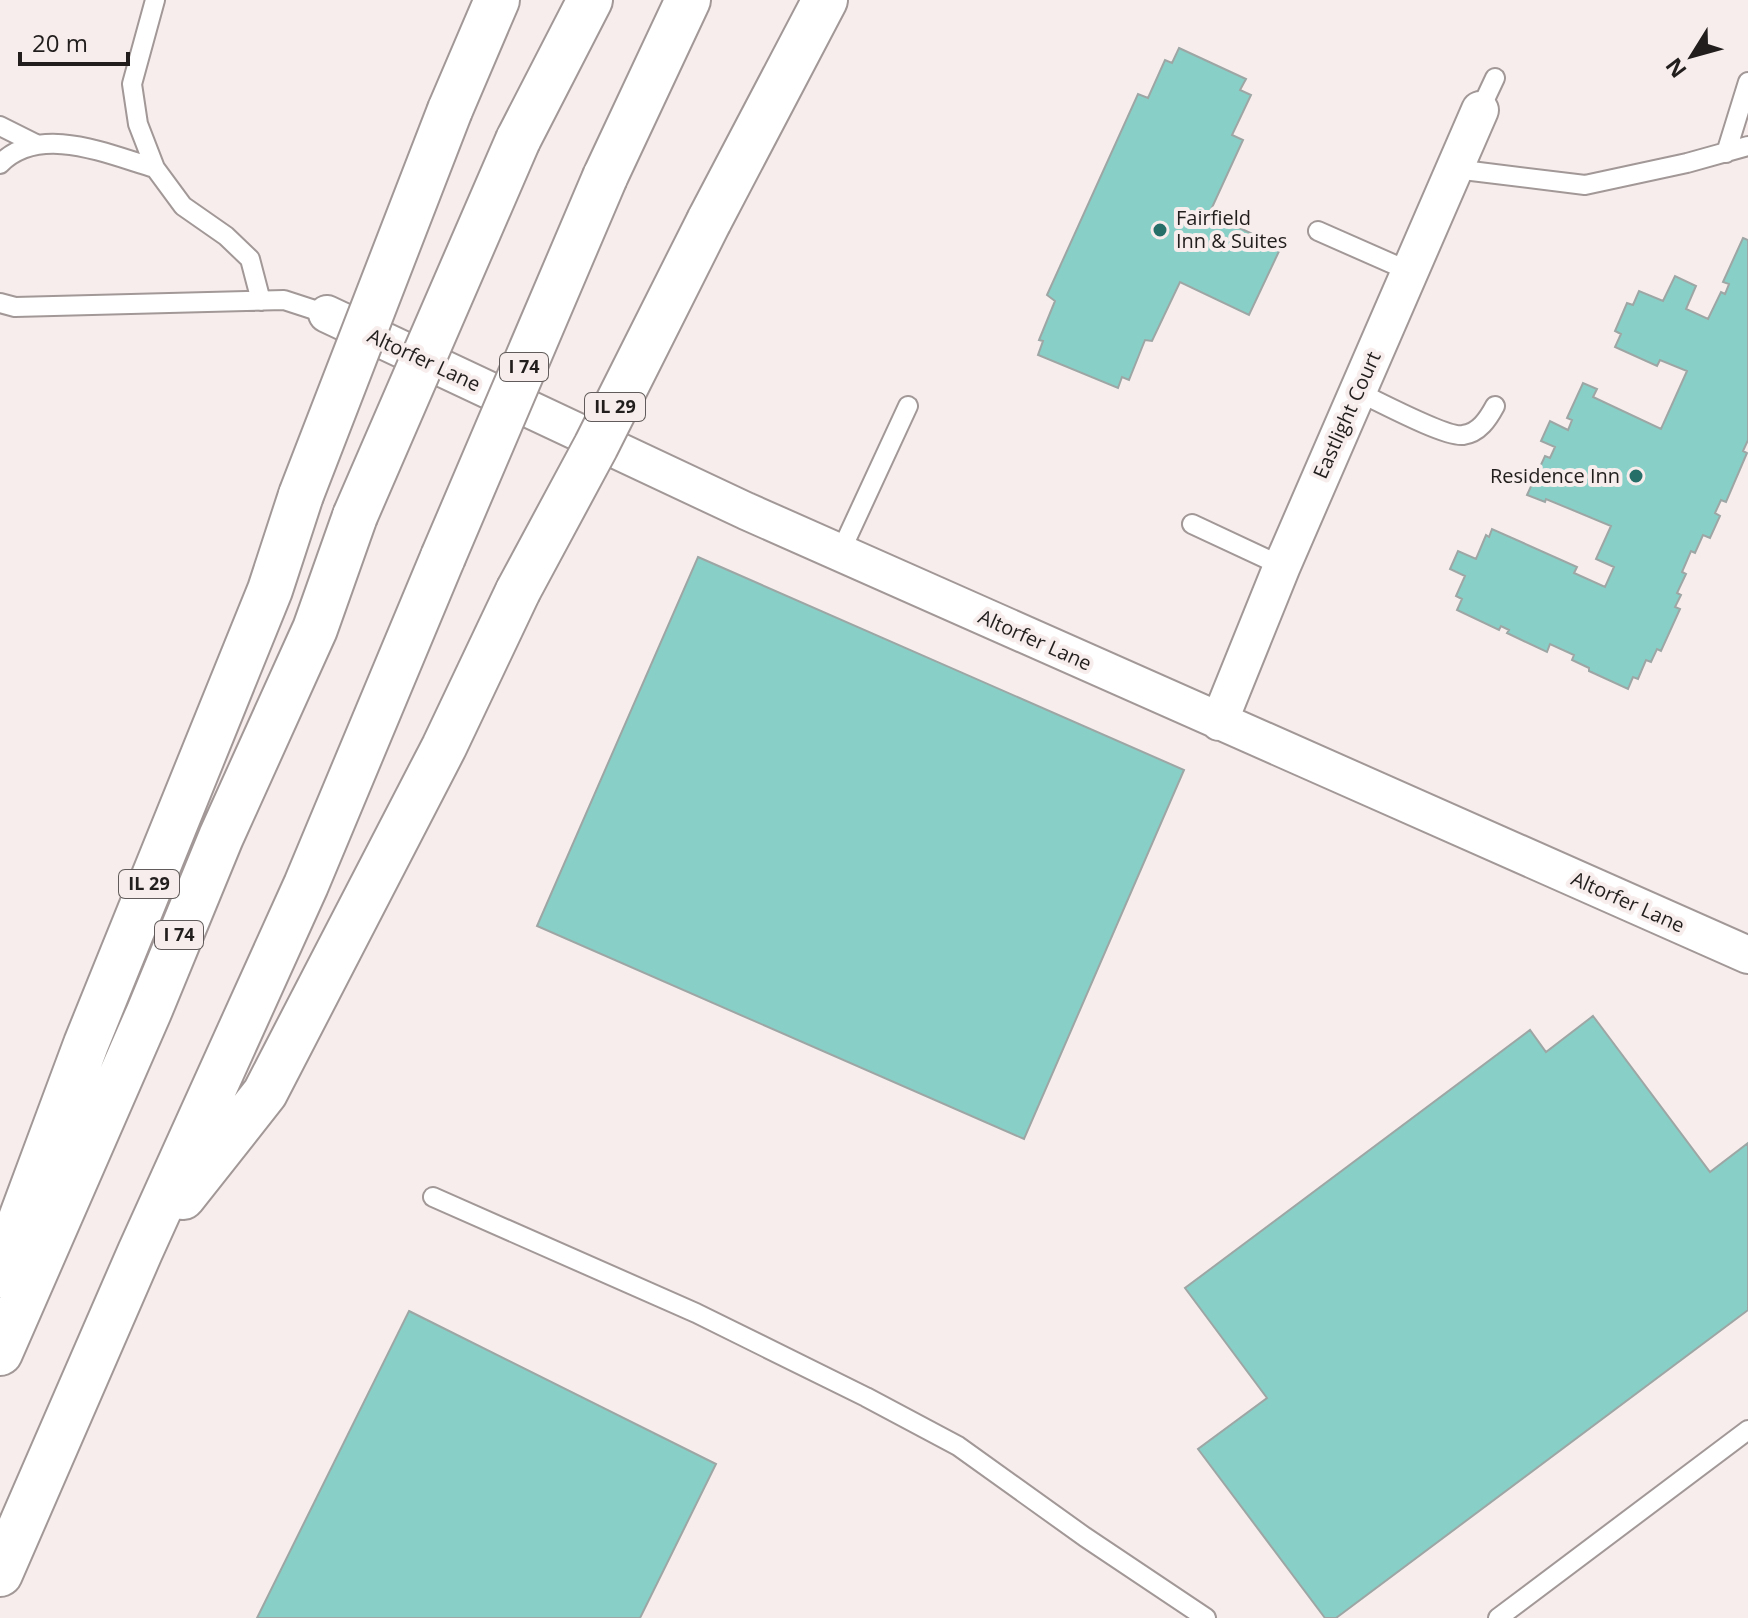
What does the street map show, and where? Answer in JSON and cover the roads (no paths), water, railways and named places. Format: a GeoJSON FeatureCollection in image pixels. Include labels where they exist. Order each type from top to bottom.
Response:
{"type":"FeatureCollection","features":[{"type":"Feature","properties":{"kind":"highway","name":"IL 29"},"geometry":{"type":"LineString","coordinates":[[0,1275],[86,1044],[270,590],[301,495],[450,110],[497,0]]}},
{"type":"Feature","properties":{"kind":"highway","name":"I 74"},"geometry":{"type":"LineString","coordinates":[[0,1353],[149,1012],[221,837],[315,629],[355,516],[518,140],[590,0]]}},
{"type":"Feature","properties":{"kind":"highway","name":"I 74"},"geometry":{"type":"LineString","coordinates":[[0,1574],[140,1252],[306,885],[605,177],[688,0]]}},
{"type":"Feature","properties":{"kind":"highway","name":"IL 29"},"geometry":{"type":"LineString","coordinates":[[140,1252],[265,1093],[444,747],[518,591],[825,0]]}},
{"type":"Feature","properties":{"kind":"street","name":"Eastlight Court"},"geometry":{"type":"LineString","coordinates":[[1219,722],[1356,391],[1488,94]]}},
{"type":"Feature","properties":{"kind":"street","name":"Altorfer Lane"},"geometry":{"type":"LineString","coordinates":[[327,314],[840,553],[1748,955]]}},
{"type":"Feature","properties":{"kind":"lane"},"geometry":{"type":"LineString","coordinates":[[155,0],[132,84],[138,124],[155,168],[183,206],[226,236],[250,259],[261,301]]}},
{"type":"Feature","properties":{"kind":"lane"},"geometry":{"type":"LineString","coordinates":[[1726,153],[1748,82]]}},
{"type":"Feature","properties":{"kind":"lane"},"geometry":{"type":"LineString","coordinates":[[0,126],[36,144],[76,146],[155,168]]}},
{"type":"Feature","properties":{"kind":"lane"},"geometry":{"type":"LineString","coordinates":[[0,164],[36,144]]}},
{"type":"Feature","properties":{"kind":"lane"},"geometry":{"type":"LineString","coordinates":[[1455,169],[1585,185],[1748,146]]}},
{"type":"Feature","properties":{"kind":"lane"},"geometry":{"type":"LineString","coordinates":[[1318,231],[1411,272]]}},
{"type":"Feature","properties":{"kind":"lane"},"geometry":{"type":"LineString","coordinates":[[5,310],[284,300],[327,314]]}},
{"type":"Feature","properties":{"kind":"lane"},"geometry":{"type":"LineString","coordinates":[[1356,391],[1443,431],[1463,436],[1483,425],[1495,406]]}},
{"type":"Feature","properties":{"kind":"lane"},"geometry":{"type":"LineString","coordinates":[[840,553],[908,406]]}},
{"type":"Feature","properties":{"kind":"lane"},"geometry":{"type":"LineString","coordinates":[[1192,524],[1282,566]]}},
{"type":"Feature","properties":{"kind":"lane"},"geometry":{"type":"LineString","coordinates":[[433,1197],[696,1313],[945,1439],[1206,1618]]}},
{"type":"Feature","properties":{"kind":"lane"},"geometry":{"type":"LineString","coordinates":[[1498,1618],[1748,1430]]}},
{"type":"Feature","properties":{"kind":"place","name":"Fairfield Inn & Suites"},"geometry":{"type":"Point","coordinates":[1160,230]}},
{"type":"Feature","properties":{"kind":"place","name":"Residence Inn"},"geometry":{"type":"Point","coordinates":[1636,476]}}]}
